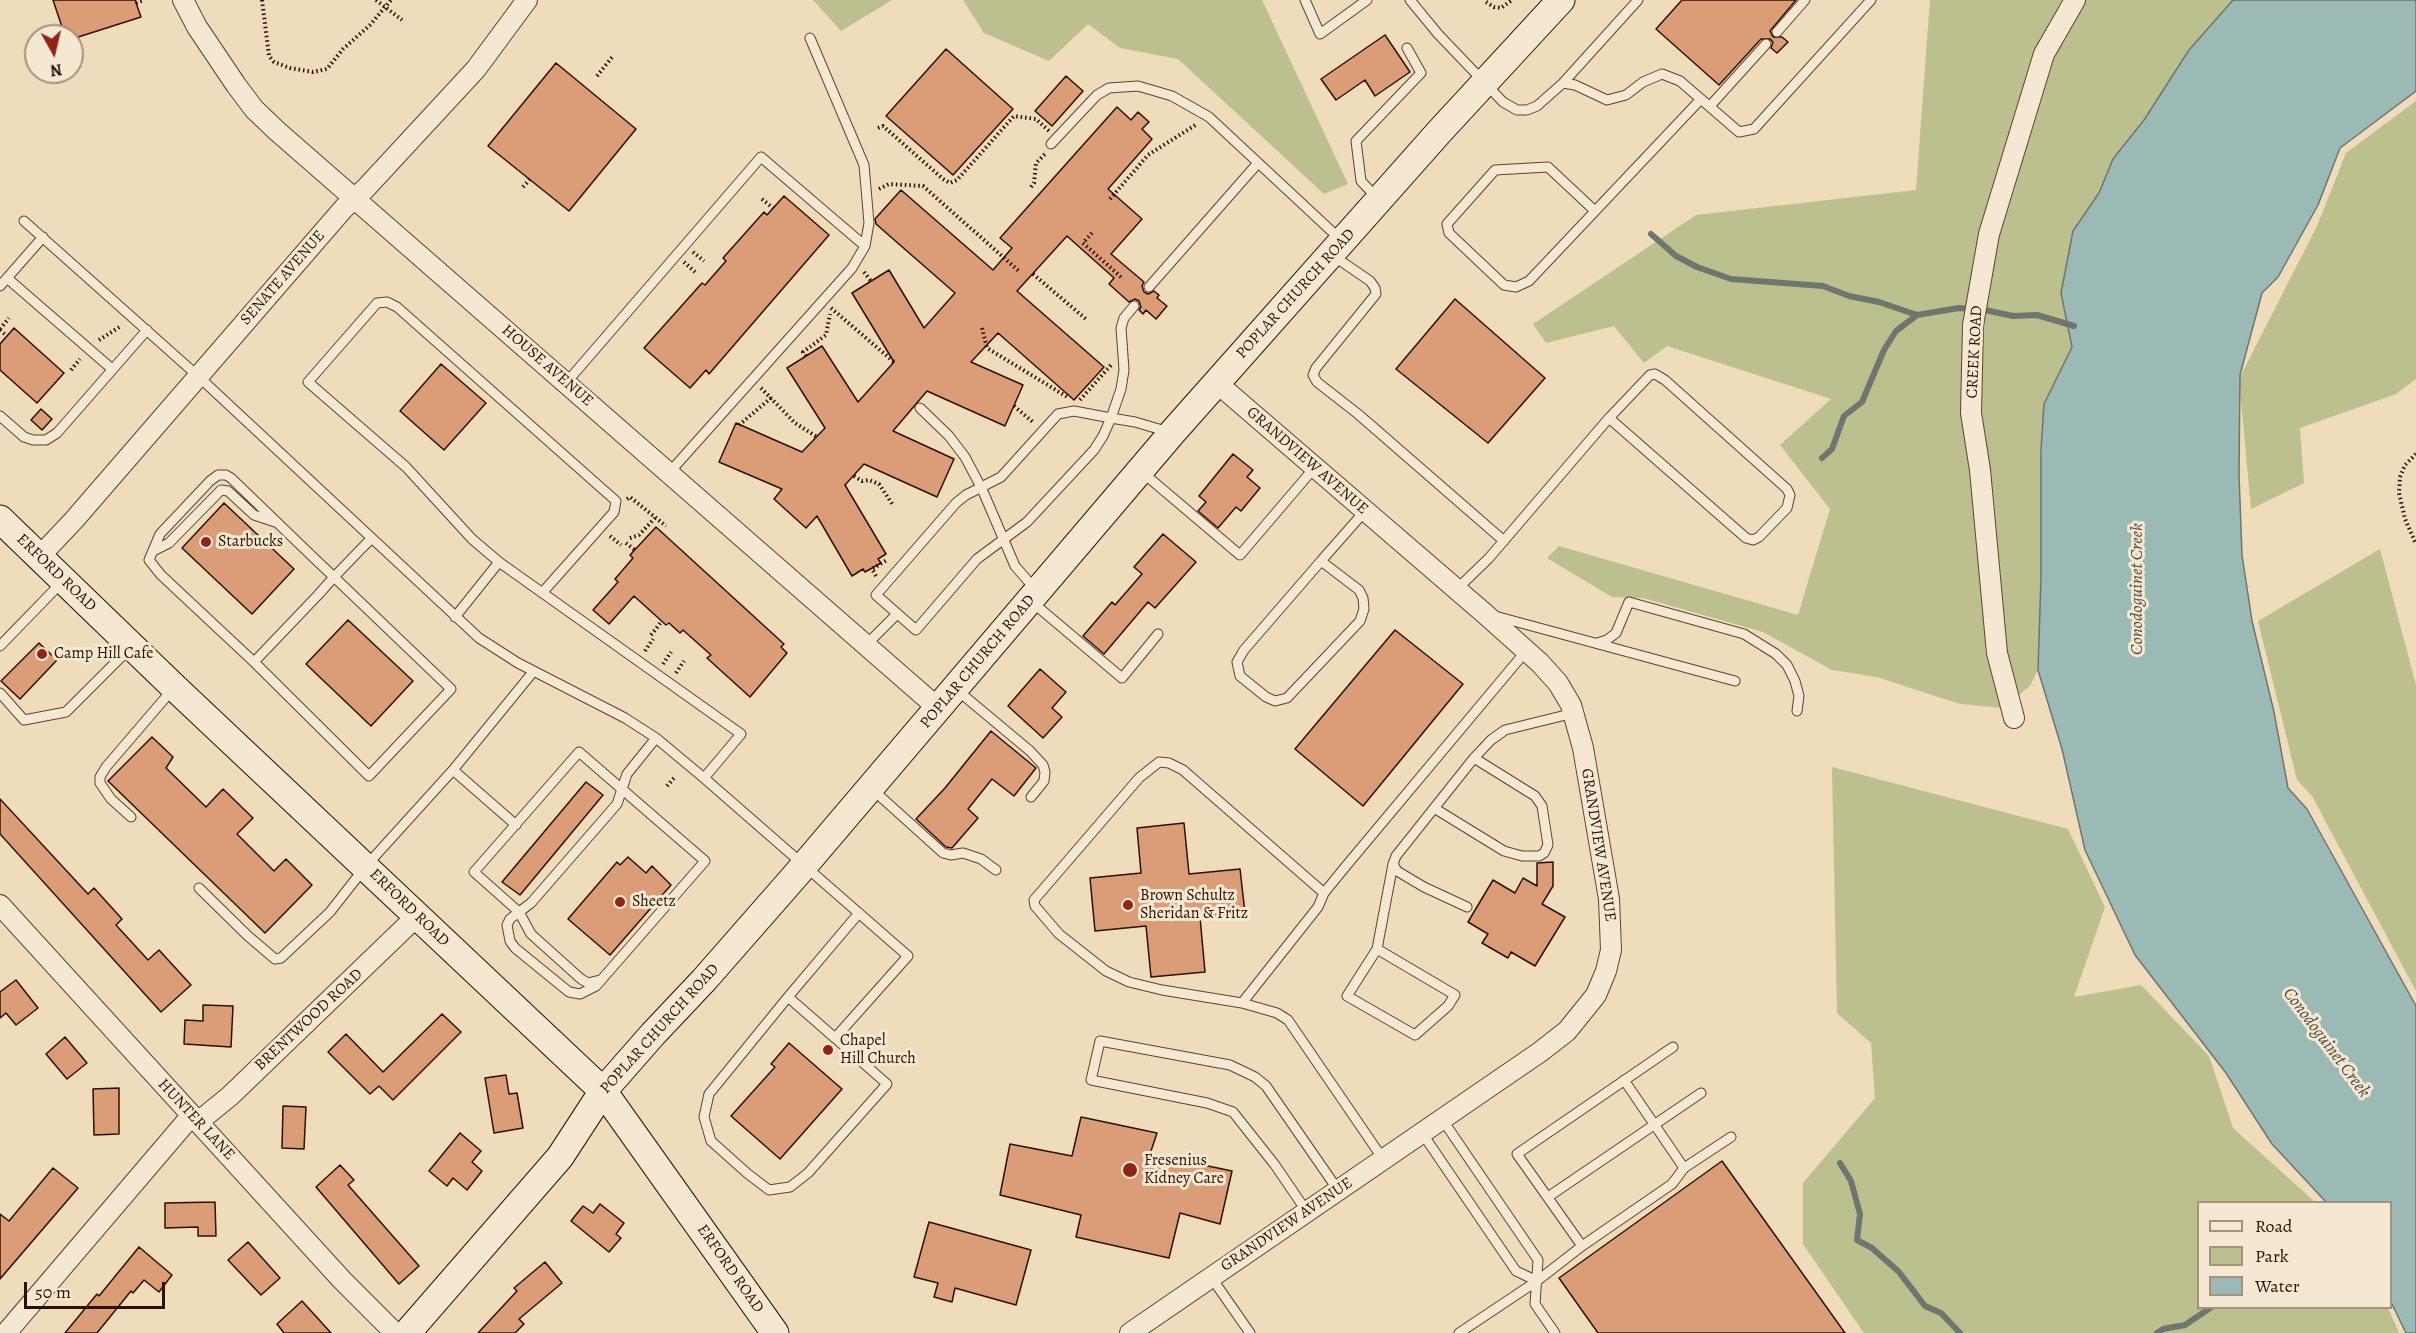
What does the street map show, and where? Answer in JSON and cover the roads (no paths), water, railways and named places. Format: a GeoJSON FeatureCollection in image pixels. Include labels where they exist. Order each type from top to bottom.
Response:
{"type":"FeatureCollection","features":[{"type":"Feature","properties":{"kind":"street","name":"HOUSE AVENUE"},"geometry":{"type":"LineString","coordinates":[[183,0],[197,27],[254,109],[277,131],[865,646],[947,699]]}},
{"type":"Feature","properties":{"kind":"street","name":"SENATE AVENUE"},"geometry":{"type":"LineString","coordinates":[[40,556],[74,520],[354,198],[476,69],[527,0]]}},
{"type":"Feature","properties":{"kind":"street","name":"POPLAR CHURCH ROAD"},"geometry":{"type":"LineString","coordinates":[[407,1333],[560,1156],[603,1091],[704,980],[871,788],[1172,432],[1561,0]]}},
{"type":"Feature","properties":{"kind":"street","name":"CREEK ROAD"},"geometry":{"type":"LineString","coordinates":[[2014,718],[1997,653],[1980,470],[1971,413],[1973,325],[1989,234],[2044,54],[2075,0]]}},
{"type":"Feature","properties":{"kind":"street","name":"GRANDVIEW AVENUE"},"geometry":{"type":"LineString","coordinates":[[1130,1333],[1540,1052],[1567,1030],[1596,995],[1606,971],[1611,950],[1609,899],[1583,748],[1574,714],[1557,683],[1527,651],[1217,382]]}},
{"type":"Feature","properties":{"kind":"street","name":"ERFORD ROAD"},"geometry":{"type":"LineString","coordinates":[[0,519],[174,687],[603,1091],[775,1333]]}},
{"type":"Feature","properties":{"kind":"street","name":"HUNTER LANE"},"geometry":{"type":"LineString","coordinates":[[0,905],[342,1280],[395,1333]]}},
{"type":"Feature","properties":{"kind":"street","name":"BRENTWOOD ROAD"},"geometry":{"type":"LineString","coordinates":[[6,1333],[195,1118],[230,1096],[417,916]]}},
{"type":"Feature","properties":{"kind":"lane"},"geometry":{"type":"LineString","coordinates":[[1305,0],[1320,34],[1367,0]]}},
{"type":"Feature","properties":{"kind":"lane"},"geometry":{"type":"LineString","coordinates":[[1410,0],[1438,34],[1503,102],[1517,110],[1527,110],[1537,106],[1563,83],[1638,0]]}},
{"type":"Feature","properties":{"kind":"lane"},"geometry":{"type":"LineString","coordinates":[[1777,32],[1806,0]]}},
{"type":"Feature","properties":{"kind":"lane"},"geometry":{"type":"LineString","coordinates":[[1563,83],[1575,85],[1607,100],[1626,95],[1643,82],[1662,74],[1680,81],[1739,132],[1754,129],[1871,0]]}},
{"type":"Feature","properties":{"kind":"lane"},"geometry":{"type":"LineString","coordinates":[[668,474],[838,285],[857,261],[865,246],[869,223],[864,165],[810,38]]}},
{"type":"Feature","properties":{"kind":"lane"},"geometry":{"type":"LineString","coordinates":[[1710,106],[1766,44]]}},
{"type":"Feature","properties":{"kind":"lane"},"geometry":{"type":"LineString","coordinates":[[1380,201],[1361,181],[1356,141],[1420,73],[1407,48]]}},
{"type":"Feature","properties":{"kind":"lane"},"geometry":{"type":"LineString","coordinates":[[1051,144],[1097,95],[1109,88],[1138,87],[1172,96],[1190,104],[1209,117],[1258,163],[1375,288],[1376,294],[1316,368],[1313,375],[1317,382],[1358,414],[1504,541]]}},
{"type":"Feature","properties":{"kind":"lane"},"geometry":{"type":"LineString","coordinates":[[1595,211],[1548,167],[1495,170],[1447,224],[1449,233],[1504,285],[1516,287],[1529,281],[1701,99]]}},
{"type":"Feature","properties":{"kind":"lane"},"geometry":{"type":"LineString","coordinates":[[566,382],[761,157],[865,246]]}},
{"type":"Feature","properties":{"kind":"lane"},"geometry":{"type":"LineString","coordinates":[[1149,287],[1258,163]]}},
{"type":"Feature","properties":{"kind":"lane"},"geometry":{"type":"LineString","coordinates":[[24,221],[199,376],[479,638],[534,672],[625,718],[656,738],[908,956],[835,1038]]}},
{"type":"Feature","properties":{"kind":"lane"},"geometry":{"type":"LineString","coordinates":[[43,237],[3,282],[112,369]]}},
{"type":"Feature","properties":{"kind":"lane"},"geometry":{"type":"LineString","coordinates":[[542,593],[614,512],[616,501],[397,308],[387,302],[377,303],[308,381],[406,467],[472,539],[499,562],[542,593],[741,734],[704,778]]}},
{"type":"Feature","properties":{"kind":"lane"},"geometry":{"type":"LineString","coordinates":[[1134,306],[1122,322],[1123,381],[1111,418],[1094,450],[1027,522],[978,559],[916,630],[876,595],[956,503],[966,495],[982,489],[1006,472],[1058,414],[1074,411],[1111,418],[1172,432]]}},
{"type":"Feature","properties":{"kind":"lane"},"geometry":{"type":"LineString","coordinates":[[0,416],[24,437],[46,440],[57,433],[147,330]]}},
{"type":"Feature","properties":{"kind":"lane"},"geometry":{"type":"LineString","coordinates":[[1456,590],[1504,541],[1609,418],[1650,375],[1655,374],[1665,380],[1787,489],[1790,495],[1787,508],[1759,537],[1754,540],[1746,538],[1609,418]]}},
{"type":"Feature","properties":{"kind":"lane"},"geometry":{"type":"LineString","coordinates":[[920,408],[958,446],[982,489],[1015,566],[1034,596],[1122,678],[1158,634]]}},
{"type":"Feature","properties":{"kind":"lane"},"geometry":{"type":"LineString","coordinates":[[1140,470],[1240,555],[1315,467]]}},
{"type":"Feature","properties":{"kind":"lane"},"geometry":{"type":"LineString","coordinates":[[218,475],[231,478],[277,522],[451,689],[369,776],[254,662],[149,563],[149,557],[160,534],[218,475]]}},
{"type":"Feature","properties":{"kind":"lane"},"geometry":{"type":"LineString","coordinates":[[154,550],[170,543],[221,490],[228,491],[254,515],[277,522]]}},
{"type":"Feature","properties":{"kind":"lane"},"geometry":{"type":"LineString","coordinates":[[1321,561],[1359,590],[1363,598],[1364,609],[1360,621],[1287,698],[1275,701],[1266,697],[1240,676],[1238,662],[1244,650],[1365,510]]}},
{"type":"Feature","properties":{"kind":"lane"},"geometry":{"type":"LineString","coordinates":[[254,662],[371,539]]}},
{"type":"Feature","properties":{"kind":"lane"},"geometry":{"type":"LineString","coordinates":[[455,617],[499,562]]}},
{"type":"Feature","properties":{"kind":"lane"},"geometry":{"type":"LineString","coordinates":[[0,646],[64,580]]}},
{"type":"Feature","properties":{"kind":"lane"},"geometry":{"type":"LineString","coordinates":[[1597,643],[1607,640],[1616,633],[1629,602],[1744,634],[1776,654],[1787,665],[1799,696],[1797,711]]}},
{"type":"Feature","properties":{"kind":"lane"},"geometry":{"type":"LineString","coordinates":[[1484,613],[1735,681]]}},
{"type":"Feature","properties":{"kind":"lane"},"geometry":{"type":"LineString","coordinates":[[865,646],[897,614]]}},
{"type":"Feature","properties":{"kind":"lane"},"geometry":{"type":"LineString","coordinates":[[0,693],[24,720],[66,712],[132,646]]}},
{"type":"Feature","properties":{"kind":"lane"},"geometry":{"type":"LineString","coordinates":[[1242,1003],[1318,907],[1324,894],[1346,866],[1527,651]]}},
{"type":"Feature","properties":{"kind":"lane"},"geometry":{"type":"LineString","coordinates":[[199,888],[275,959],[289,952],[330,912],[366,866],[453,770],[534,672]]}},
{"type":"Feature","properties":{"kind":"lane"},"geometry":{"type":"LineString","coordinates":[[131,818],[111,799],[100,783],[100,777],[174,687]]}},
{"type":"Feature","properties":{"kind":"lane"},"geometry":{"type":"LineString","coordinates":[[947,699],[1030,751],[1045,772],[1044,781],[1031,797]]}},
{"type":"Feature","properties":{"kind":"lane"},"geometry":{"type":"LineString","coordinates":[[1377,949],[1455,995],[1448,1006],[1415,1035],[1347,996],[1377,949],[1396,856],[1491,740],[1505,730],[1574,714]]}},
{"type":"Feature","properties":{"kind":"lane"},"geometry":{"type":"LineString","coordinates":[[602,979],[592,983],[582,979],[531,934],[519,912],[474,872],[579,752],[621,788],[705,861],[602,979],[585,993],[569,992],[512,945],[507,925],[510,919],[519,912],[531,903],[617,804],[621,788],[627,774],[656,738]]}},
{"type":"Feature","properties":{"kind":"lane"},"geometry":{"type":"LineString","coordinates":[[1434,808],[1504,851],[1530,856],[1539,856],[1544,853],[1548,845],[1542,806],[1535,796],[1474,758]]}},
{"type":"Feature","properties":{"kind":"lane"},"geometry":{"type":"LineString","coordinates":[[1324,894],[1183,770],[1169,763],[1159,762],[1139,778],[1034,900],[1035,906],[1059,934],[1106,971],[1129,982],[1162,990],[1242,1003],[1277,1013],[1288,1020],[1383,1159]]}},
{"type":"Feature","properties":{"kind":"lane"},"geometry":{"type":"LineString","coordinates":[[453,770],[516,825]]}},
{"type":"Feature","properties":{"kind":"lane"},"geometry":{"type":"LineString","coordinates":[[871,788],[943,853],[951,855],[963,853],[981,859],[996,870]]}},
{"type":"Feature","properties":{"kind":"lane"},"geometry":{"type":"LineString","coordinates":[[1393,864],[1397,871],[1424,887],[1467,907]]}},
{"type":"Feature","properties":{"kind":"lane"},"geometry":{"type":"LineString","coordinates":[[788,997],[888,1084],[808,1173],[790,1187],[769,1190],[711,1141],[704,1117],[710,1094],[788,997],[859,913]]}},
{"type":"Feature","properties":{"kind":"lane"},"geometry":{"type":"LineString","coordinates":[[1306,1212],[1275,1165],[1233,1112],[1207,1102],[1091,1080],[1100,1041],[1230,1065],[1255,1077],[1266,1086],[1338,1190]]}},
{"type":"Feature","properties":{"kind":"lane"},"geometry":{"type":"LineString","coordinates":[[1582,1246],[1517,1154],[1672,1047]]}},
{"type":"Feature","properties":{"kind":"lane"},"geometry":{"type":"LineString","coordinates":[[1624,1080],[1684,1168]]}},
{"type":"Feature","properties":{"kind":"lane"},"geometry":{"type":"LineString","coordinates":[[1548,1197],[1701,1093]]}},
{"type":"Feature","properties":{"kind":"lane"},"geometry":{"type":"LineString","coordinates":[[1442,1119],[1538,1260],[1535,1304],[1556,1333]]}},
{"type":"Feature","properties":{"kind":"lane"},"geometry":{"type":"LineString","coordinates":[[1422,1133],[1516,1271],[1537,1281]]}},
{"type":"Feature","properties":{"kind":"lane"},"geometry":{"type":"LineString","coordinates":[[1459,1333],[1537,1281],[1582,1246],[1672,1184],[1684,1168],[1731,1137]]}},
{"type":"Feature","properties":{"kind":"lane"},"geometry":{"type":"LineString","coordinates":[[1211,1277],[1245,1331]]}},
{"type":"Feature","properties":{"kind":"water","name":"Conodoguinet Creek"},"geometry":{"type":"Polygon","coordinates":[[[2233,0],[2416,0],[2416,91],[2340,148],[2318,205],[2278,277],[2262,293],[2240,375],[2239,475],[2242,555],[2252,621],[2274,712],[2288,788],[2307,809],[2416,1006],[2416,1333],[2406,1333],[2392,1304],[2392,1201],[2325,1201],[2272,1144],[2226,1073],[2135,955],[2085,850],[2062,749],[2038,670],[2041,450],[2044,404],[2072,347],[2061,293],[2073,231],[2099,193],[2113,159],[2144,120],[2189,50],[2233,0]]]}},
{"type":"Feature","properties":{"kind":"waterway"},"geometry":{"type":"LineString","coordinates":[[1651,234],[1676,256],[1697,267],[1731,279],[1823,286],[1849,296],[1879,302],[1917,315],[1959,308],[1985,310],[2013,316],[2037,315],[2074,326]]}},
{"type":"Feature","properties":{"kind":"waterway"},"geometry":{"type":"LineString","coordinates":[[1822,458],[1832,449],[1844,416],[1862,402],[1884,350],[1896,331],[1917,315]]}},
{"type":"Feature","properties":{"kind":"waterway"},"geometry":{"type":"LineString","coordinates":[[1840,1163],[1851,1181],[1860,1214],[1857,1240],[1872,1248],[1899,1272],[1925,1306],[1941,1313],[1960,1333]]}},
{"type":"Feature","properties":{"kind":"waterway"},"geometry":{"type":"LineString","coordinates":[[2157,1333],[2163,1329],[2185,1325],[2209,1309]]}},
{"type":"Feature","properties":{"kind":"place","name":"Starbucks"},"geometry":{"type":"Point","coordinates":[206,542]}},
{"type":"Feature","properties":{"kind":"place","name":"Camp Hill Cafe"},"geometry":{"type":"Point","coordinates":[42,654]}},
{"type":"Feature","properties":{"kind":"place","name":"Sheetz"},"geometry":{"type":"Point","coordinates":[620,902]}},
{"type":"Feature","properties":{"kind":"place","name":"Brown Schultz Sheridan & Fritz"},"geometry":{"type":"Point","coordinates":[1128,905]}},
{"type":"Feature","properties":{"kind":"place","name":"Chapel Hill Church"},"geometry":{"type":"Point","coordinates":[828,1050]}},
{"type":"Feature","properties":{"kind":"place","name":"Fresenius Kidney Care"},"geometry":{"type":"Point","coordinates":[1130,1170]}}]}
